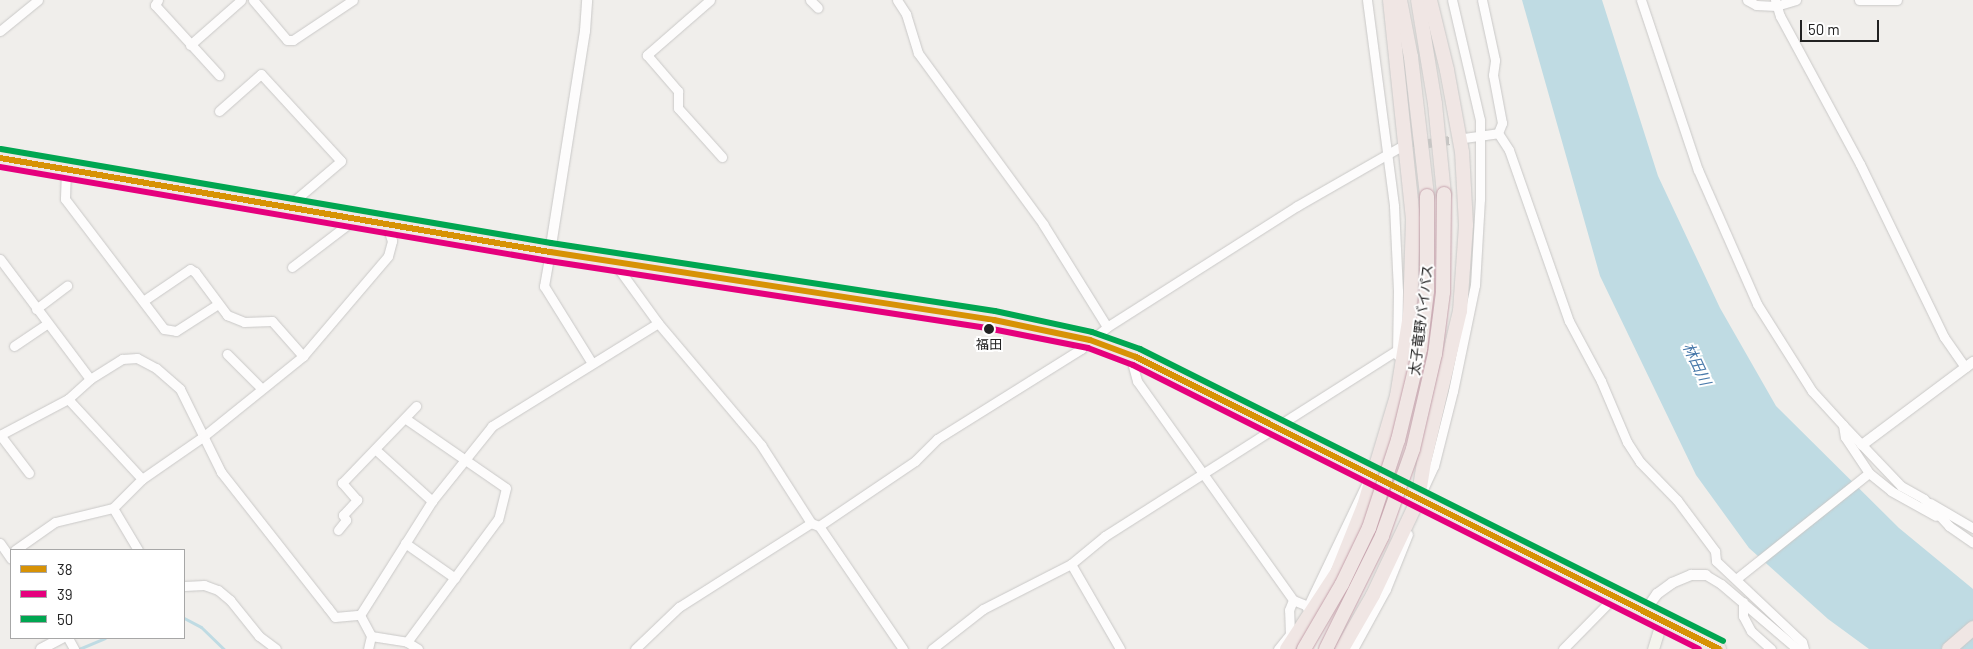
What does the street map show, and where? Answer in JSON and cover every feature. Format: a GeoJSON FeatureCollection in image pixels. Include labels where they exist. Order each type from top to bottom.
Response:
{"type":"FeatureCollection","features":[{"type":"Feature","properties":{"kind":"highway"},"geometry":{"type":"LineString","coordinates":[[1293,644],[1337,573],[1364,506],[1372,474],[1389,428],[1397,396],[1410,315],[1413,219],[1390,0]]}},
{"type":"Feature","properties":{"kind":"highway","name":"太子竜野バイパス"},"geometry":{"type":"LineString","coordinates":[[1293,644],[1342,584],[1369,528],[1401,431],[1420,349],[1427,291],[1427,196],[1411,57],[1400,0]]}},
{"type":"Feature","properties":{"kind":"highway","name":"太子竜野バイパス"},"geometry":{"type":"LineString","coordinates":[[1326,649],[1382,536],[1413,448],[1435,354],[1443,292],[1444,194],[1435,104],[1418,0]]}},
{"type":"Feature","properties":{"kind":"highway"},"geometry":{"type":"LineString","coordinates":[[1342,649],[1373,595],[1418,500],[1424,462],[1460,311],[1466,224],[1462,152],[1447,70],[1430,0]]}},
{"type":"Feature","properties":{"kind":"highway"},"geometry":{"type":"LineString","coordinates":[[0,158],[550,252],[984,319],[1090,340],[1136,357],[1372,474],[1418,500],[1616,595],[1719,649]]}},
{"type":"Feature","properties":{"kind":"highway"},"geometry":{"type":"LineString","coordinates":[[1949,649],[1973,628]]}},
{"type":"Feature","properties":{"kind":"main road"},"geometry":{"type":"LineString","coordinates":[[1653,649],[1662,620]]}},
{"type":"Feature","properties":{"kind":"street"},"geometry":{"type":"LineString","coordinates":[[0,31],[38,0]]}},
{"type":"Feature","properties":{"kind":"street"},"geometry":{"type":"LineString","coordinates":[[158,0],[155,5],[219,75]]}},
{"type":"Feature","properties":{"kind":"street"},"geometry":{"type":"LineString","coordinates":[[190,45],[241,0]]}},
{"type":"Feature","properties":{"kind":"street"},"geometry":{"type":"LineString","coordinates":[[253,0],[287,40],[293,40],[353,0]]}},
{"type":"Feature","properties":{"kind":"street"},"geometry":{"type":"LineString","coordinates":[[587,0],[586,31],[544,286],[546,293],[592,363]]}},
{"type":"Feature","properties":{"kind":"street"},"geometry":{"type":"LineString","coordinates":[[710,0],[648,55],[678,91],[678,108],[722,157]]}},
{"type":"Feature","properties":{"kind":"street"},"geometry":{"type":"LineString","coordinates":[[810,0],[818,8]]}},
{"type":"Feature","properties":{"kind":"street"},"geometry":{"type":"LineString","coordinates":[[897,0],[906,14],[918,53],[1042,224],[1107,327]]}},
{"type":"Feature","properties":{"kind":"street"},"geometry":{"type":"LineString","coordinates":[[1367,0],[1394,206],[1397,350],[1389,428]]}},
{"type":"Feature","properties":{"kind":"street"},"geometry":{"type":"LineString","coordinates":[[1418,500],[1434,466],[1475,285],[1482,136],[1452,0]]}},
{"type":"Feature","properties":{"kind":"street"},"geometry":{"type":"LineString","coordinates":[[1482,0],[1495,60],[1493,75],[1502,123],[1498,134]]}},
{"type":"Feature","properties":{"kind":"street"},"geometry":{"type":"LineString","coordinates":[[1641,0],[1698,170],[1754,297],[1812,390],[1901,486],[1973,528]]}},
{"type":"Feature","properties":{"kind":"street"},"geometry":{"type":"LineString","coordinates":[[1747,0],[1756,5],[1796,0]]}},
{"type":"Feature","properties":{"kind":"street"},"geometry":{"type":"LineString","coordinates":[[1859,0],[1897,0]]}},
{"type":"Feature","properties":{"kind":"street"},"geometry":{"type":"LineString","coordinates":[[1775,3],[1860,164],[1944,337],[1969,365],[1862,445]]}},
{"type":"Feature","properties":{"kind":"street"},"geometry":{"type":"LineString","coordinates":[[219,111],[261,74],[341,161],[287,207]]}},
{"type":"Feature","properties":{"kind":"street"},"geometry":{"type":"LineString","coordinates":[[1464,138],[1498,134]]}},
{"type":"Feature","properties":{"kind":"street"},"geometry":{"type":"LineString","coordinates":[[1498,134],[1509,150],[1569,321],[1601,381],[1627,442],[1640,462],[1677,500],[1715,551],[1716,561],[1740,577],[1802,642],[1804,649]]}},
{"type":"Feature","properties":{"kind":"street"},"geometry":{"type":"LineString","coordinates":[[635,649],[679,607],[915,461],[937,439],[1090,340],[1107,327],[1387,153],[1400,147]]}},
{"type":"Feature","properties":{"kind":"street"},"geometry":{"type":"LineString","coordinates":[[66,169],[65,199],[143,301],[170,332],[218,304]]}},
{"type":"Feature","properties":{"kind":"street"},"geometry":{"type":"LineString","coordinates":[[292,267],[356,218]]}},
{"type":"Feature","properties":{"kind":"street"},"geometry":{"type":"LineString","coordinates":[[10,549],[55,522],[113,508],[142,479],[204,436],[303,356],[388,256],[392,241],[386,223]]}},
{"type":"Feature","properties":{"kind":"street"},"geometry":{"type":"LineString","coordinates":[[0,259],[90,379]]}},
{"type":"Feature","properties":{"kind":"street"},"geometry":{"type":"LineString","coordinates":[[613,261],[658,323],[761,446],[903,649]]}},
{"type":"Feature","properties":{"kind":"street"},"geometry":{"type":"LineString","coordinates":[[143,301],[190,269],[195,272],[227,315],[239,321],[272,321],[303,356]]}},
{"type":"Feature","properties":{"kind":"street"},"geometry":{"type":"LineString","coordinates":[[36,309],[67,286]]}},
{"type":"Feature","properties":{"kind":"street"},"geometry":{"type":"LineString","coordinates":[[360,615],[432,502],[492,426],[658,323]]}},
{"type":"Feature","properties":{"kind":"street"},"geometry":{"type":"LineString","coordinates":[[14,346],[47,324]]}},
{"type":"Feature","properties":{"kind":"street"},"geometry":{"type":"LineString","coordinates":[[932,649],[982,609],[1071,564],[1105,536],[1397,350]]}},
{"type":"Feature","properties":{"kind":"street"},"geometry":{"type":"LineString","coordinates":[[227,354],[262,389]]}},
{"type":"Feature","properties":{"kind":"street"},"geometry":{"type":"LineString","coordinates":[[1136,357],[1133,366],[1138,381],[1293,600],[1308,606]]}},
{"type":"Feature","properties":{"kind":"street"},"geometry":{"type":"LineString","coordinates":[[29,473],[0,435],[68,399],[90,379],[122,360],[137,358],[156,368],[180,389],[221,472],[335,617],[360,615]]}},
{"type":"Feature","properties":{"kind":"street"},"geometry":{"type":"LineString","coordinates":[[68,399],[142,479]]}},
{"type":"Feature","properties":{"kind":"street"},"geometry":{"type":"LineString","coordinates":[[338,530],[346,520],[343,515],[357,500],[342,483],[406,419],[416,406]]}},
{"type":"Feature","properties":{"kind":"street"},"geometry":{"type":"LineString","coordinates":[[406,419],[506,488],[498,519],[407,642]]}},
{"type":"Feature","properties":{"kind":"street"},"geometry":{"type":"LineString","coordinates":[[1843,425],[1846,436],[1867,475],[1891,491],[1941,518],[1973,543]]}},
{"type":"Feature","properties":{"kind":"street"},"geometry":{"type":"LineString","coordinates":[[376,450],[432,502]]}},
{"type":"Feature","properties":{"kind":"street"},"geometry":{"type":"LineString","coordinates":[[1293,644],[1355,501],[1372,474]]}},
{"type":"Feature","properties":{"kind":"street"},"geometry":{"type":"LineString","coordinates":[[1740,577],[1867,475]]}},
{"type":"Feature","properties":{"kind":"street"},"geometry":{"type":"LineString","coordinates":[[1924,499],[1941,518]]}},
{"type":"Feature","properties":{"kind":"street"},"geometry":{"type":"LineString","coordinates":[[113,508],[137,549]]}},
{"type":"Feature","properties":{"kind":"street"},"geometry":{"type":"LineString","coordinates":[[1353,649],[1396,565],[1409,532],[1411,514]]}},
{"type":"Feature","properties":{"kind":"street"},"geometry":{"type":"LineString","coordinates":[[405,543],[455,578]]}},
{"type":"Feature","properties":{"kind":"street"},"geometry":{"type":"LineString","coordinates":[[1071,564],[1120,649]]}},
{"type":"Feature","properties":{"kind":"street"},"geometry":{"type":"LineString","coordinates":[[1645,611],[1657,594],[1672,583],[1691,576],[1706,575],[1743,602],[1796,649]]}},
{"type":"Feature","properties":{"kind":"street"},"geometry":{"type":"LineString","coordinates":[[185,586],[204,585],[218,590],[230,600],[259,636],[276,649]]}},
{"type":"Feature","properties":{"kind":"street"},"geometry":{"type":"LineString","coordinates":[[1563,649],[1616,595]]}},
{"type":"Feature","properties":{"kind":"street"},"geometry":{"type":"LineString","coordinates":[[1293,600],[1288,610],[1293,644]]}},
{"type":"Feature","properties":{"kind":"street"},"geometry":{"type":"LineString","coordinates":[[1743,602],[1743,616],[1751,630],[1771,649]]}},
{"type":"Feature","properties":{"kind":"street"},"geometry":{"type":"LineString","coordinates":[[360,615],[371,636],[368,649]]}},
{"type":"Feature","properties":{"kind":"street"},"geometry":{"type":"LineString","coordinates":[[371,636],[407,642],[418,649]]}},
{"type":"Feature","properties":{"kind":"street"},"geometry":{"type":"LineString","coordinates":[[41,649],[60,639]]}},
{"type":"Feature","properties":{"kind":"street"},"geometry":{"type":"LineString","coordinates":[[1278,649],[1293,644]]}},
{"type":"Feature","properties":{"kind":"water","name":"林田川"},"geometry":{"type":"Polygon","coordinates":[[[1522,0],[1602,0],[1658,176],[1720,308],[1776,406],[1899,528],[1973,589],[1973,649],[1869,649],[1828,619],[1749,548],[1696,475],[1600,276],[1522,0]]]}},
{"type":"Feature","properties":{"kind":"waterway"},"geometry":{"type":"LineString","coordinates":[[185,619],[201,627],[224,649]]}},
{"type":"Feature","properties":{"kind":"waterway"},"geometry":{"type":"LineString","coordinates":[[79,649],[103,639]]}},
{"type":"Feature","properties":{"kind":"tunnel"},"geometry":{"type":"LineString","coordinates":[[1400,147],[1464,138]]}},
{"type":"Feature","properties":{"kind":"transit line","name":"50"},"geometry":{"type":"LineString","coordinates":[[1,149],[551,243],[995,311],[1092,332],[1140,349],[1723,641]]}},
{"type":"Feature","properties":{"kind":"transit line","name":"38"},"geometry":{"type":"LineString","coordinates":[[0,158],[550,252],[994,320],[1090,340],[1136,357],[1719,649]]}},
{"type":"Feature","properties":{"kind":"transit line","name":"39"},"geometry":{"type":"LineString","coordinates":[[0,167],[549,261],[992,329],[1088,348],[1133,365],[1699,649]]}},
{"type":"Feature","properties":{"kind":"place","name":"福田"},"geometry":{"type":"Point","coordinates":[989,329]}}]}
